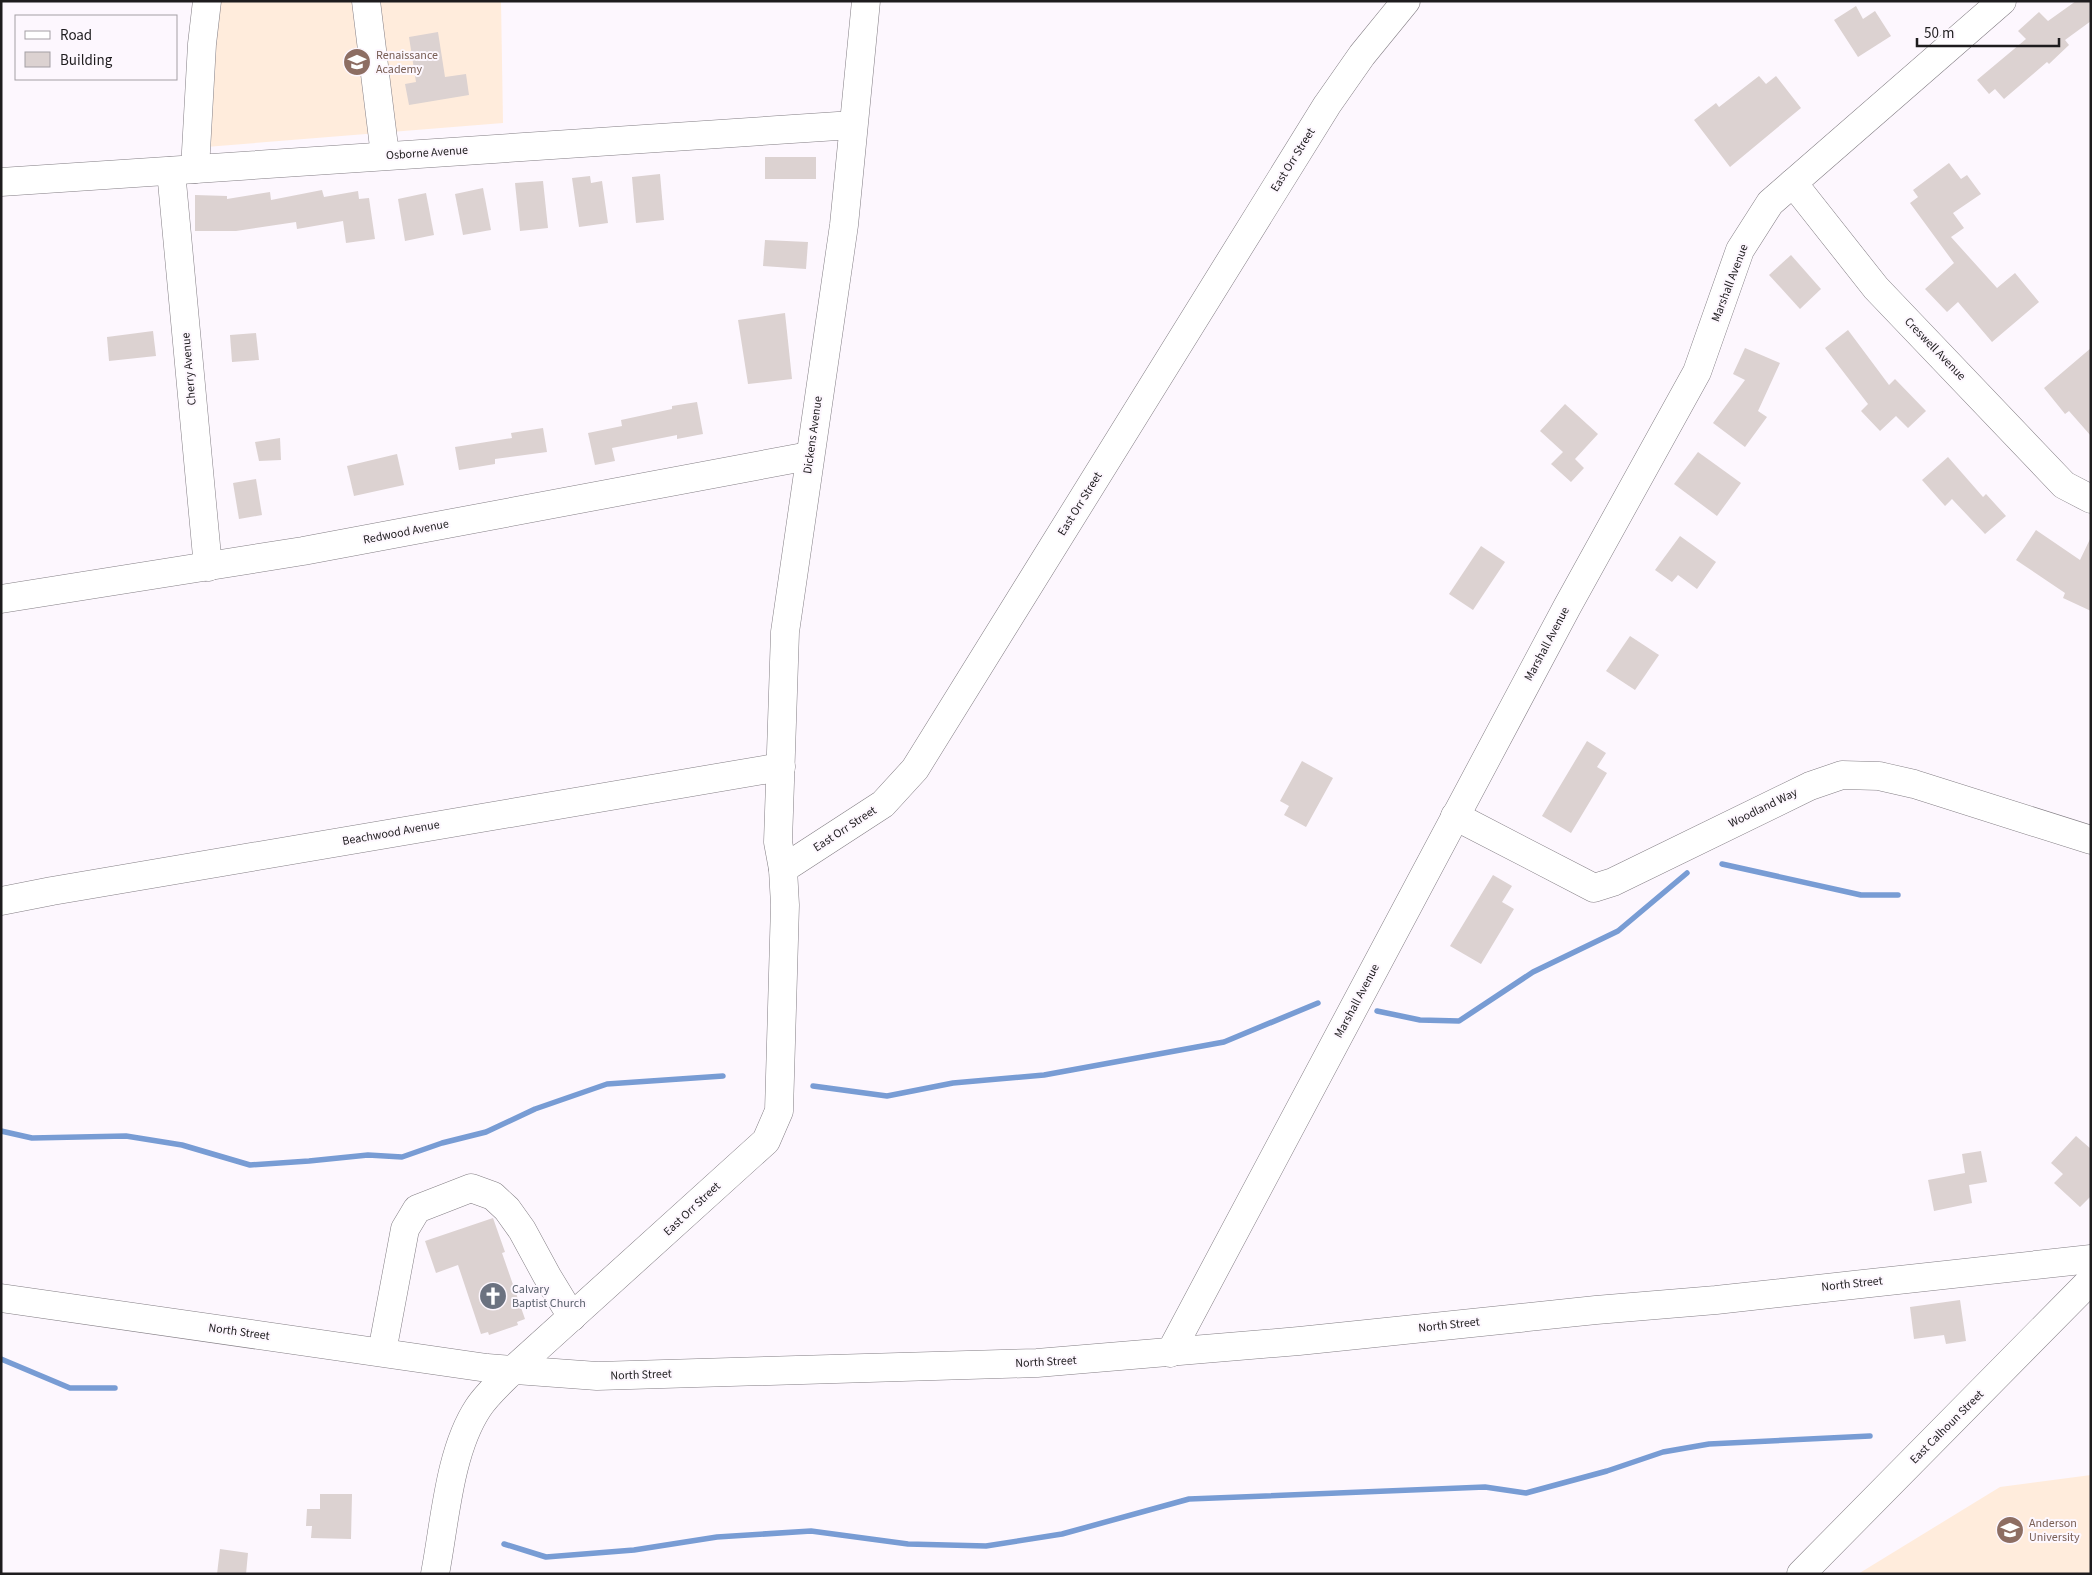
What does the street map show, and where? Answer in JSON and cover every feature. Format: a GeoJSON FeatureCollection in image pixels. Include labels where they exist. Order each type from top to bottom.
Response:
{"type":"FeatureCollection","features":[{"type":"Feature","properties":{"kind":"street","name":"Cherry Avenue"},"geometry":{"type":"LineString","coordinates":[[207,1],[183,170],[208,567]]}},
{"type":"Feature","properties":{"kind":"street"},"geometry":{"type":"LineString","coordinates":[[366,1],[385,155]]}},
{"type":"Feature","properties":{"kind":"street","name":"Dickens Avenue"},"geometry":{"type":"LineString","coordinates":[[783,869],[778,842],[786,632],[809,456],[844,225],[866,1]]}},
{"type":"Feature","properties":{"kind":"street","name":"East Orr Street"},"geometry":{"type":"LineString","coordinates":[[435,1574],[457,1451],[478,1407],[514,1369],[766,1141],[779,1111],[785,905],[783,869],[883,804],[915,769],[1327,106],[1362,55],[1406,1]]}},
{"type":"Feature","properties":{"kind":"street","name":"Marshall Avenue"},"geometry":{"type":"LineString","coordinates":[[1170,1352],[1566,607],[1697,372],[1740,250],[1770,203],[2002,1]]}},
{"type":"Feature","properties":{"kind":"street","name":"Osborne Avenue"},"geometry":{"type":"LineString","coordinates":[[1,182],[853,125]]}},
{"type":"Feature","properties":{"kind":"street","name":"Creswell Avenue"},"geometry":{"type":"LineString","coordinates":[[1793,183],[1876,288],[2064,485],[2091,500]]}},
{"type":"Feature","properties":{"kind":"street","name":"Redwood Avenue"},"geometry":{"type":"LineString","coordinates":[[1,599],[303,552],[809,456]]}},
{"type":"Feature","properties":{"kind":"street","name":"Beachwood Avenue"},"geometry":{"type":"LineString","coordinates":[[1,901],[780,767]]}},
{"type":"Feature","properties":{"kind":"street","name":"Woodland Way"},"geometry":{"type":"LineString","coordinates":[[1456,816],[1594,888],[1613,882],[1810,786],[1842,775],[1879,776],[1914,784],[2091,840]]}},
{"type":"Feature","properties":{"kind":"street"},"geometry":{"type":"LineString","coordinates":[[382,1352],[405,1229],[417,1209],[472,1188],[493,1196],[507,1208],[522,1230],[572,1317]]}},
{"type":"Feature","properties":{"kind":"street","name":"North Street"},"geometry":{"type":"LineString","coordinates":[[1,1298],[487,1368],[597,1376],[1037,1363],[1299,1341],[1596,1310],[1716,1300],[2091,1259]]}},
{"type":"Feature","properties":{"kind":"street","name":"East Calhoun Street"},"geometry":{"type":"LineString","coordinates":[[1801,1574],[2091,1280]]}},
{"type":"Feature","properties":{"kind":"shaded area","name":"Renaissance Academy"},"geometry":{"type":"Polygon","coordinates":[[[217,1],[501,1],[503,123],[206,147],[217,1]]]}},
{"type":"Feature","properties":{"kind":"shaded area","name":"Anderson University"},"geometry":{"type":"Polygon","coordinates":[[[2091,1475],[2091,1574],[1858,1574],[2000,1487],[2091,1475]]]}},
{"type":"Feature","properties":{"kind":"building"},"geometry":{"type":"Polygon","coordinates":[[[2076,1],[2091,1],[2091,21],[2065,40],[2069,45],[2049,64],[2047,62],[2004,99],[1995,89],[1989,94],[1977,80],[2026,39],[2018,31],[2039,12],[2048,21],[2076,1]]]}},
{"type":"Feature","properties":{"kind":"building"},"geometry":{"type":"Polygon","coordinates":[[[1856,6],[1863,19],[1875,11],[1891,36],[1858,57],[1834,20],[1856,6]]]}},
{"type":"Feature","properties":{"kind":"building"},"geometry":{"type":"Polygon","coordinates":[[[438,32],[445,77],[466,74],[469,95],[409,105],[405,84],[416,82],[409,37],[438,32]]]}},
{"type":"Feature","properties":{"kind":"building"},"geometry":{"type":"Polygon","coordinates":[[[1759,76],[1766,84],[1776,76],[1801,108],[1730,167],[1694,120],[1716,103],[1719,107],[1759,76]]]}},
{"type":"Feature","properties":{"kind":"building"},"geometry":{"type":"Polygon","coordinates":[[[765,157],[816,157],[816,179],[765,179],[765,157]]]}},
{"type":"Feature","properties":{"kind":"building"},"geometry":{"type":"Polygon","coordinates":[[[1949,163],[1961,179],[1967,175],[1981,194],[1953,213],[1964,228],[1951,237],[1997,288],[2015,273],[2039,302],[1992,342],[1958,302],[1947,312],[1925,289],[1954,263],[1910,203],[1918,197],[1913,190],[1949,163]]]}},
{"type":"Feature","properties":{"kind":"building"},"geometry":{"type":"Polygon","coordinates":[[[660,174],[664,220],[636,223],[632,177],[660,174]]]}},
{"type":"Feature","properties":{"kind":"building"},"geometry":{"type":"Polygon","coordinates":[[[590,176],[591,183],[602,181],[608,223],[579,227],[572,178],[590,176]]]}},
{"type":"Feature","properties":{"kind":"building"},"geometry":{"type":"Polygon","coordinates":[[[543,181],[548,228],[520,231],[515,183],[543,181]]]}},
{"type":"Feature","properties":{"kind":"building"},"geometry":{"type":"Polygon","coordinates":[[[483,188],[491,230],[463,235],[455,194],[483,188]]]}},
{"type":"Feature","properties":{"kind":"building"},"geometry":{"type":"Polygon","coordinates":[[[322,190],[324,197],[358,191],[359,199],[369,198],[375,239],[346,243],[343,221],[297,229],[296,222],[236,231],[195,231],[195,195],[227,196],[227,199],[270,192],[271,200],[322,190]]]}},
{"type":"Feature","properties":{"kind":"building"},"geometry":{"type":"Polygon","coordinates":[[[426,193],[434,235],[405,241],[398,199],[426,193]]]}},
{"type":"Feature","properties":{"kind":"building"},"geometry":{"type":"Polygon","coordinates":[[[765,240],[808,242],[806,269],[763,266],[765,240]]]}},
{"type":"Feature","properties":{"kind":"building"},"geometry":{"type":"Polygon","coordinates":[[[1791,255],[1821,289],[1800,309],[1769,275],[1791,255]]]}},
{"type":"Feature","properties":{"kind":"building"},"geometry":{"type":"Polygon","coordinates":[[[785,313],[792,379],[748,384],[738,320],[785,313]]]}},
{"type":"Feature","properties":{"kind":"building"},"geometry":{"type":"Polygon","coordinates":[[[1848,330],[1889,385],[1895,379],[1926,411],[1908,428],[1896,416],[1880,431],[1861,411],[1868,404],[1825,348],[1848,330]]]}},
{"type":"Feature","properties":{"kind":"building"},"geometry":{"type":"Polygon","coordinates":[[[153,331],[156,356],[109,361],[107,337],[153,331]]]}},
{"type":"Feature","properties":{"kind":"building"},"geometry":{"type":"Polygon","coordinates":[[[256,333],[259,360],[232,362],[230,335],[256,333]]]}},
{"type":"Feature","properties":{"kind":"building"},"geometry":{"type":"Polygon","coordinates":[[[1745,348],[1780,363],[1758,411],[1767,417],[1745,447],[1713,423],[1745,380],[1733,374],[1745,348]]]}},
{"type":"Feature","properties":{"kind":"building"},"geometry":{"type":"Polygon","coordinates":[[[2091,348],[2091,436],[2069,411],[2065,414],[2044,388],[2091,348]]]}},
{"type":"Feature","properties":{"kind":"building"},"geometry":{"type":"Polygon","coordinates":[[[697,402],[703,434],[677,439],[677,435],[612,448],[615,461],[595,465],[588,433],[622,426],[621,420],[672,409],[672,406],[697,402]]]}},
{"type":"Feature","properties":{"kind":"building"},"geometry":{"type":"Polygon","coordinates":[[[1565,404],[1598,434],[1575,459],[1584,468],[1571,482],[1551,464],[1563,452],[1540,431],[1565,404]]]}},
{"type":"Feature","properties":{"kind":"building"},"geometry":{"type":"Polygon","coordinates":[[[543,428],[547,452],[495,459],[495,464],[459,470],[455,447],[512,438],[511,433],[543,428]]]}},
{"type":"Feature","properties":{"kind":"building"},"geometry":{"type":"Polygon","coordinates":[[[280,438],[281,460],[259,461],[255,442],[280,438]]]}},
{"type":"Feature","properties":{"kind":"building"},"geometry":{"type":"Polygon","coordinates":[[[1698,452],[1741,483],[1717,516],[1674,484],[1698,452]]]}},
{"type":"Feature","properties":{"kind":"building"},"geometry":{"type":"Polygon","coordinates":[[[397,454],[404,485],[354,496],[347,466],[397,454]]]}},
{"type":"Feature","properties":{"kind":"building"},"geometry":{"type":"Polygon","coordinates":[[[1948,457],[1983,497],[1986,494],[2006,516],[1985,534],[1952,499],[1945,506],[1922,480],[1948,457]]]}},
{"type":"Feature","properties":{"kind":"building"},"geometry":{"type":"Polygon","coordinates":[[[256,479],[262,515],[239,519],[233,483],[256,479]]]}},
{"type":"Feature","properties":{"kind":"building"},"geometry":{"type":"Polygon","coordinates":[[[2036,530],[2080,560],[2091,537],[2091,611],[2063,598],[2065,593],[2016,560],[2036,530]]]}},
{"type":"Feature","properties":{"kind":"building"},"geometry":{"type":"Polygon","coordinates":[[[1680,536],[1716,562],[1697,589],[1678,575],[1672,582],[1655,570],[1680,536]]]}},
{"type":"Feature","properties":{"kind":"building"},"geometry":{"type":"Polygon","coordinates":[[[1481,546],[1505,562],[1473,610],[1449,594],[1481,546]]]}},
{"type":"Feature","properties":{"kind":"building"},"geometry":{"type":"Polygon","coordinates":[[[1630,636],[1659,655],[1635,690],[1606,671],[1630,636]]]}},
{"type":"Feature","properties":{"kind":"building"},"geometry":{"type":"Polygon","coordinates":[[[1587,741],[1606,753],[1597,767],[1607,773],[1571,833],[1542,816],[1587,741]]]}},
{"type":"Feature","properties":{"kind":"building"},"geometry":{"type":"Polygon","coordinates":[[[1302,761],[1333,778],[1306,827],[1284,815],[1289,806],[1280,801],[1302,761]]]}},
{"type":"Feature","properties":{"kind":"building"},"geometry":{"type":"Polygon","coordinates":[[[1493,875],[1512,886],[1502,902],[1514,909],[1481,964],[1450,946],[1493,875]]]}},
{"type":"Feature","properties":{"kind":"building"},"geometry":{"type":"Polygon","coordinates":[[[2076,1136],[2091,1149],[2091,1196],[2080,1207],[2054,1183],[2063,1174],[2051,1163],[2076,1136]]]}},
{"type":"Feature","properties":{"kind":"building"},"geometry":{"type":"Polygon","coordinates":[[[1981,1151],[1987,1182],[1969,1185],[1972,1203],[1934,1211],[1928,1180],[1965,1173],[1962,1154],[1981,1151]]]}},
{"type":"Feature","properties":{"kind":"building","name":"Calvary Baptist Church"},"geometry":{"type":"Polygon","coordinates":[[[493,1218],[505,1252],[502,1253],[525,1319],[517,1322],[518,1325],[489,1335],[488,1332],[481,1334],[458,1265],[436,1273],[425,1241],[493,1218]]]}},
{"type":"Feature","properties":{"kind":"building"},"geometry":{"type":"Polygon","coordinates":[[[1960,1300],[1966,1341],[1946,1344],[1944,1335],[1914,1339],[1910,1307],[1960,1300]]]}},
{"type":"Feature","properties":{"kind":"building"},"geometry":{"type":"Polygon","coordinates":[[[320,1494],[352,1494],[351,1539],[311,1538],[312,1526],[306,1526],[307,1509],[320,1509],[320,1494]]]}},
{"type":"Feature","properties":{"kind":"building"},"geometry":{"type":"Polygon","coordinates":[[[220,1549],[248,1553],[246,1574],[217,1574],[220,1549]]]}},
{"type":"Feature","properties":{"kind":"waterway"},"geometry":{"type":"LineString","coordinates":[[1722,864],[1861,895],[1898,895]]}},
{"type":"Feature","properties":{"kind":"waterway"},"geometry":{"type":"LineString","coordinates":[[1377,1011],[1420,1020],[1459,1021],[1533,972],[1618,931],[1687,873]]}},
{"type":"Feature","properties":{"kind":"waterway"},"geometry":{"type":"LineString","coordinates":[[813,1086],[887,1096],[953,1083],[1044,1075],[1224,1042],[1318,1003]]}},
{"type":"Feature","properties":{"kind":"waterway"},"geometry":{"type":"LineString","coordinates":[[1,1131],[32,1138],[126,1136],[182,1145],[250,1165],[368,1155],[402,1157],[442,1143],[486,1132],[535,1109],[607,1084],[723,1076]]}},
{"type":"Feature","properties":{"kind":"waterway"},"geometry":{"type":"LineString","coordinates":[[1,1359],[70,1388],[115,1388]]}},
{"type":"Feature","properties":{"kind":"waterway"},"geometry":{"type":"LineString","coordinates":[[504,1544],[546,1557],[634,1550],[717,1537],[811,1531],[908,1544],[986,1546],[1062,1534],[1189,1499],[1485,1487],[1526,1493],[1607,1471],[1663,1452],[1709,1444],[1870,1436]]}},
{"type":"Feature","properties":{"kind":"place","name":"Renaissance Academy"},"geometry":{"type":"Point","coordinates":[357,62]}},
{"type":"Feature","properties":{"kind":"place","name":"Calvary Baptist Church"},"geometry":{"type":"Point","coordinates":[493,1296]}},
{"type":"Feature","properties":{"kind":"place","name":"Anderson University"},"geometry":{"type":"Point","coordinates":[2010,1530]}}]}
